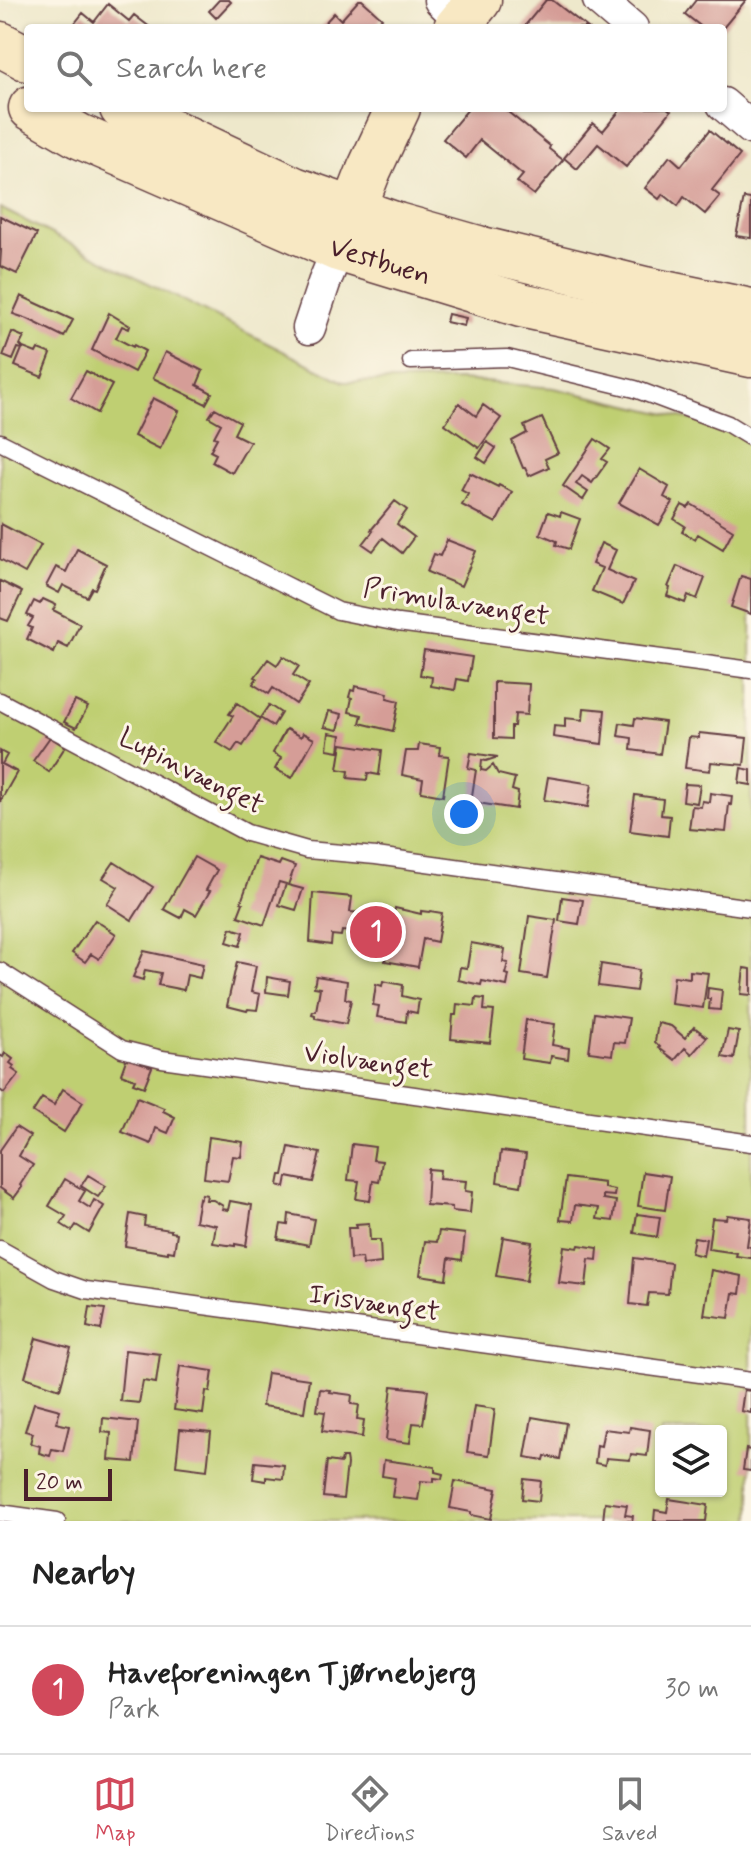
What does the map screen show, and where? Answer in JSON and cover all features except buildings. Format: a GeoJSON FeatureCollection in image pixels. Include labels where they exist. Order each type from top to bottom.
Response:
{"type":"FeatureCollection","features":[{"type":"Feature","properties":{"kind":"street"},"geometry":{"type":"LineString","coordinates":[[599,0],[627,24]]}},
{"type":"Feature","properties":{"kind":"street"},"geometry":{"type":"LineString","coordinates":[[0,44],[24,57]]}},
{"type":"Feature","properties":{"kind":"street","name":"Vestbuen"},"geometry":{"type":"LineString","coordinates":[[0,90],[24,104]]}},
{"type":"Feature","properties":{"kind":"street"},"geometry":{"type":"LineString","coordinates":[[727,107],[751,128]]}},
{"type":"Feature","properties":{"kind":"street","name":"Vestbuen"},"geometry":{"type":"LineString","coordinates":[[38,112],[79,136],[345,230],[521,305],[751,355]]}},
{"type":"Feature","properties":{"kind":"street","name":"Vestbuen"},"geometry":{"type":"LineString","coordinates":[[130,112],[294,189],[345,230],[397,225],[645,289],[751,311]]}},
{"type":"Feature","properties":{"kind":"street"},"geometry":{"type":"LineString","coordinates":[[309,328],[345,230],[396,112]]}},
{"type":"Feature","properties":{"kind":"lane"},"geometry":{"type":"LineString","coordinates":[[411,361],[507,358],[635,389],[728,424],[751,438]]}},
{"type":"Feature","properties":{"kind":"lane","name":"Primulavænget"},"geometry":{"type":"LineString","coordinates":[[0,442],[338,611],[398,623],[751,670]]}},
{"type":"Feature","properties":{"kind":"lane","name":"Lupinvænget"},"geometry":{"type":"LineString","coordinates":[[0,701],[247,833],[307,850],[376,856],[751,908]]}},
{"type":"Feature","properties":{"kind":"lane","name":"Violvænget"},"geometry":{"type":"LineString","coordinates":[[0,971],[122,1049],[162,1059],[751,1143]]}},
{"type":"Feature","properties":{"kind":"lane","name":"Irisvænget"},"geometry":{"type":"LineString","coordinates":[[0,1249],[54,1279],[86,1290],[751,1381]]}},
{"type":"Feature","properties":{"kind":"lane"},"geometry":{"type":"LineString","coordinates":[[0,1513],[57,1521]]}},
{"type":"Feature","properties":{"kind":"green space"},"geometry":{"type":"Polygon","coordinates":[[[0,208],[344,382],[460,380],[554,388],[751,433],[751,1521],[0,1521],[0,208]]]}},
{"type":"Feature","properties":{"kind":"place","name":"Haveforeningen Tjørnebjerg"},"geometry":{"type":"Point","coordinates":[376,932]}}]}
